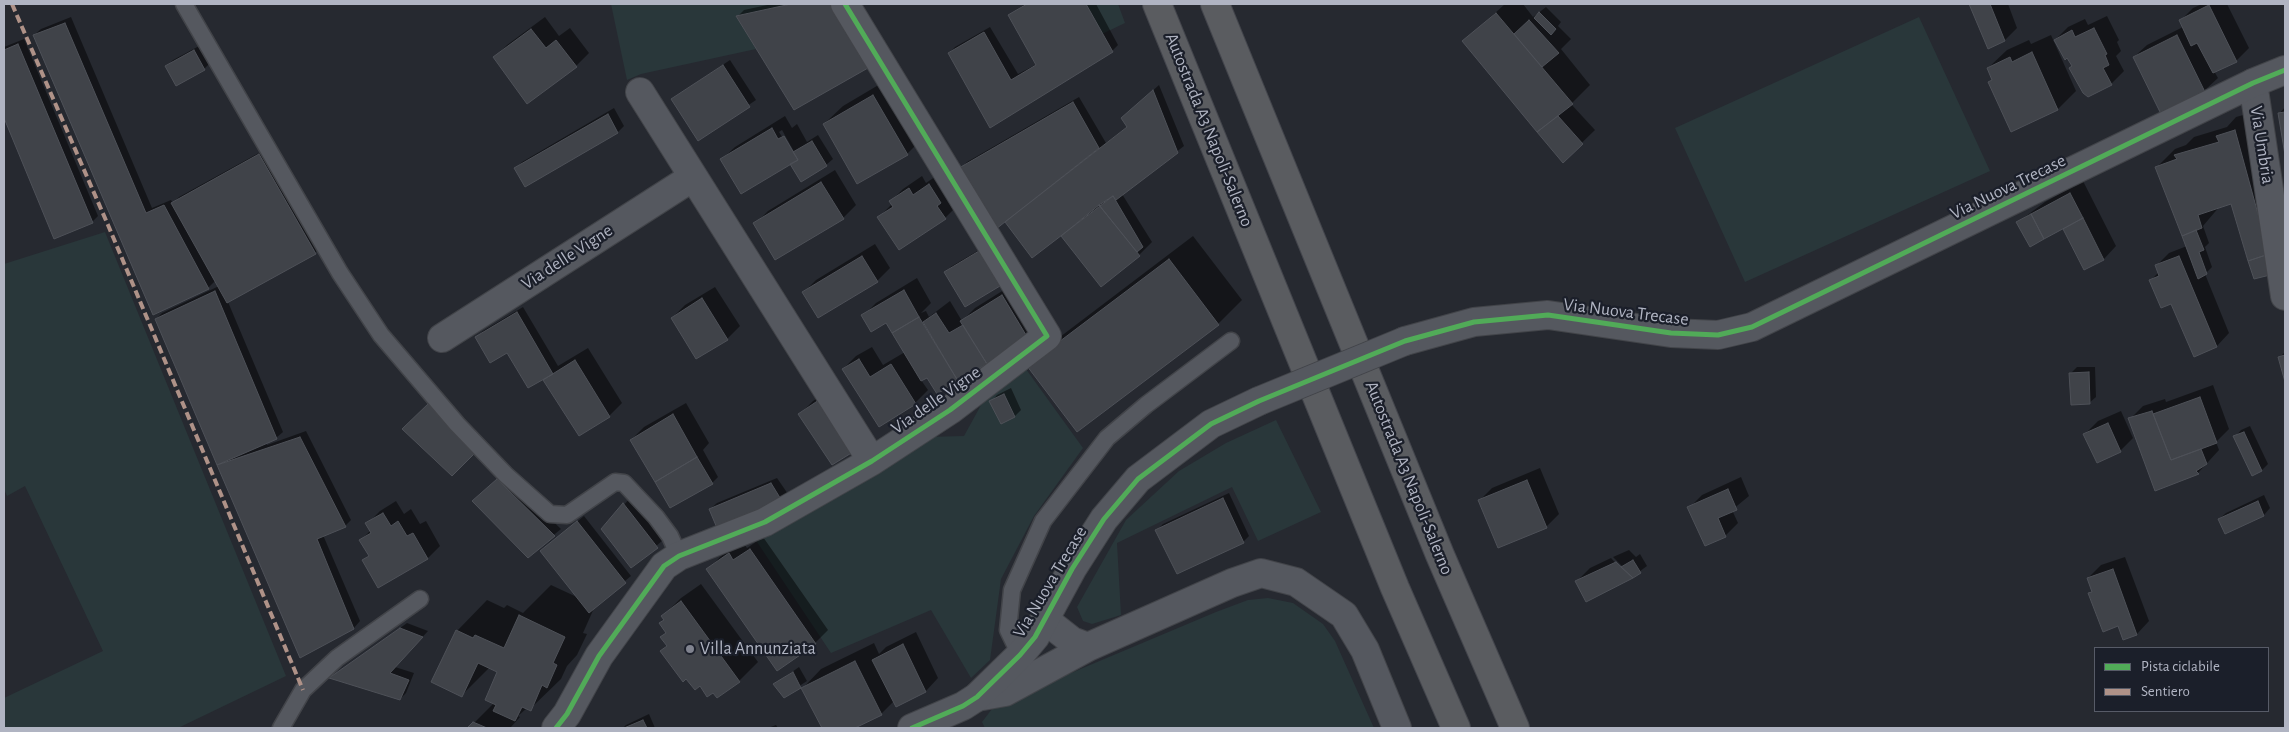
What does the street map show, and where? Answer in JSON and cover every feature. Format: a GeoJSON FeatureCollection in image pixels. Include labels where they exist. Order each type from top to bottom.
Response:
{"type":"FeatureCollection","features":[{"type":"Feature","properties":{"kind":"highway","name":"Autostrada A3 Napoli-Salerno"},"geometry":{"type":"LineString","coordinates":[[1157,4],[1392,579],[1456,728]]}},
{"type":"Feature","properties":{"kind":"highway","name":"Autostrada A3 Napoli-Salerno"},"geometry":{"type":"LineString","coordinates":[[1215,4],[1436,546],[1515,728]]}},
{"type":"Feature","properties":{"kind":"street","name":"Via delle Vigne"},"geometry":{"type":"LineString","coordinates":[[556,728],[567,714],[599,656],[664,566],[679,556],[765,522],[872,461],[950,410],[1047,336],[845,4]]}},
{"type":"Feature","properties":{"kind":"street","name":"Via Nuova Trecase"},"geometry":{"type":"LineString","coordinates":[[912,728],[963,706],[977,697],[1033,637],[1104,519],[1138,479],[1212,424],[1259,401],[1405,341],[1474,322],[1548,315],[1671,333],[1718,335],[1752,327],[2253,83],[2285,70]]}},
{"type":"Feature","properties":{"kind":"street","name":"Via Umbria"},"geometry":{"type":"LineString","coordinates":[[2253,83],[2285,296]]}},
{"type":"Feature","properties":{"kind":"street"},"geometry":{"type":"LineString","coordinates":[[640,92],[872,461]]}},
{"type":"Feature","properties":{"kind":"street","name":"Via delle Vigne"},"geometry":{"type":"LineString","coordinates":[[442,338],[693,178]]}},
{"type":"Feature","properties":{"kind":"street"},"geometry":{"type":"LineString","coordinates":[[977,697],[1005,692],[1077,653],[1232,582],[1261,573],[1296,582],[1344,615],[1365,650],[1397,728]]}},
{"type":"Feature","properties":{"kind":"street"},"geometry":{"type":"LineString","coordinates":[[1033,637],[1072,641],[1077,653]]}},
{"type":"Feature","properties":{"kind":"lane"},"geometry":{"type":"LineString","coordinates":[[184,4],[340,273],[381,335],[457,424],[506,475],[550,514],[567,515],[615,482],[624,483],[656,517],[679,556]]}},
{"type":"Feature","properties":{"kind":"lane"},"geometry":{"type":"LineString","coordinates":[[1033,637],[1008,630],[1012,590],[1043,522],[1107,438],[1146,405],[1231,341]]}},
{"type":"Feature","properties":{"kind":"lane"},"geometry":{"type":"LineString","coordinates":[[281,728],[303,690],[337,658],[420,599]]}},
{"type":"Feature","properties":{"kind":"shaded area"},"geometry":{"type":"Polygon","coordinates":[[[611,4],[791,4],[736,16],[756,49],[641,74],[627,80],[611,4]]]}},
{"type":"Feature","properties":{"kind":"shaded area"},"geometry":{"type":"Polygon","coordinates":[[[1086,4],[1118,4],[1125,23],[1102,34],[1086,4]]]}},
{"type":"Feature","properties":{"kind":"shaded area"},"geometry":{"type":"Polygon","coordinates":[[[1919,17],[1990,171],[1745,282],[1675,128],[1919,17]]]}},
{"type":"Feature","properties":{"kind":"shaded area"},"geometry":{"type":"Polygon","coordinates":[[[105,232],[286,676],[178,728],[4,728],[4,698],[103,651],[25,486],[7,496],[4,489],[4,264],[105,232]]]}},
{"type":"Feature","properties":{"kind":"shaded area"},"geometry":{"type":"Polygon","coordinates":[[[1023,365],[1083,448],[1034,516],[1001,579],[990,660],[971,678],[931,610],[831,653],[755,539],[775,533],[927,437],[964,436],[986,396],[1023,365]]]}},
{"type":"Feature","properties":{"kind":"shaded area"},"geometry":{"type":"Polygon","coordinates":[[[1276,420],[1321,512],[1258,541],[1232,487],[1117,543],[1121,615],[1092,624],[1083,621],[1077,607],[1126,520],[1179,471],[1226,443],[1276,420]]]}},
{"type":"Feature","properties":{"kind":"shaded area"},"geometry":{"type":"Polygon","coordinates":[[[1268,598],[1293,603],[1323,624],[1335,641],[1374,728],[985,728],[982,722],[995,705],[1216,612],[1248,600],[1268,598]]]}},
{"type":"Feature","properties":{"kind":"building"},"geometry":{"type":"Polygon","coordinates":[[[791,4],[832,4],[868,68],[794,110],[736,16],[791,4]]]}},
{"type":"Feature","properties":{"kind":"building"},"geometry":{"type":"Polygon","coordinates":[[[1027,4],[1086,4],[1113,52],[990,128],[948,53],[984,32],[1011,80],[1036,65],[1008,15],[1027,4]]]}},
{"type":"Feature","properties":{"kind":"building"},"geometry":{"type":"Polygon","coordinates":[[[1969,4],[1990,4],[2005,41],[1988,49],[1969,4]]]}},
{"type":"Feature","properties":{"kind":"building"},"geometry":{"type":"Polygon","coordinates":[[[2209,5],[2237,62],[2213,73],[2197,43],[2191,46],[2179,20],[2209,5]]]}},
{"type":"Feature","properties":{"kind":"building"},"geometry":{"type":"Polygon","coordinates":[[[1539,12],[1556,29],[1551,35],[1534,18],[1539,12]]]}},
{"type":"Feature","properties":{"kind":"building"},"geometry":{"type":"Polygon","coordinates":[[[1496,13],[1573,104],[1537,132],[1462,41],[1496,13]]]}},
{"type":"Feature","properties":{"kind":"building"},"geometry":{"type":"Polygon","coordinates":[[[1529,20],[1559,53],[1542,67],[1514,34],[1529,20]]]}},
{"type":"Feature","properties":{"kind":"building"},"geometry":{"type":"Polygon","coordinates":[[[65,23],[146,213],[164,205],[209,289],[153,315],[33,35],[65,23]]]}},
{"type":"Feature","properties":{"kind":"building"},"geometry":{"type":"Polygon","coordinates":[[[2094,28],[2107,54],[2105,55],[2109,65],[2103,68],[2112,85],[2088,97],[2083,93],[2069,68],[2072,66],[2067,58],[2065,60],[2054,40],[2072,30],[2075,37],[2094,28]]]}},
{"type":"Feature","properties":{"kind":"building"},"geometry":{"type":"Polygon","coordinates":[[[531,29],[546,48],[556,40],[577,67],[527,104],[493,57],[531,29]]]}},
{"type":"Feature","properties":{"kind":"building"},"geometry":{"type":"Polygon","coordinates":[[[2177,35],[2205,92],[2161,114],[2133,57],[2177,35]]]}},
{"type":"Feature","properties":{"kind":"building"},"geometry":{"type":"Polygon","coordinates":[[[18,44],[93,223],[54,239],[4,118],[4,50],[18,44]]]}},
{"type":"Feature","properties":{"kind":"building"},"geometry":{"type":"Polygon","coordinates":[[[194,50],[205,70],[176,86],[165,66],[194,50]]]}},
{"type":"Feature","properties":{"kind":"building"},"geometry":{"type":"Polygon","coordinates":[[[2032,52],[2058,110],[2011,132],[1988,82],[1992,80],[1987,68],[2010,57],[2012,62],[2032,52]]]}},
{"type":"Feature","properties":{"kind":"building"},"geometry":{"type":"Polygon","coordinates":[[[723,65],[750,107],[698,141],[671,99],[723,65]]]}},
{"type":"Feature","properties":{"kind":"building"},"geometry":{"type":"Polygon","coordinates":[[[1153,90],[1178,153],[1116,200],[1113,196],[1032,258],[1005,222],[1127,127],[1121,118],[1153,90]]]}},
{"type":"Feature","properties":{"kind":"building"},"geometry":{"type":"Polygon","coordinates":[[[873,95],[908,155],[857,184],[823,124],[873,95]]]}},
{"type":"Feature","properties":{"kind":"building"},"geometry":{"type":"Polygon","coordinates":[[[1073,102],[1099,148],[996,229],[959,168],[1073,102]]]}},
{"type":"Feature","properties":{"kind":"building"},"geometry":{"type":"Polygon","coordinates":[[[2285,112],[2285,155],[2278,113],[2285,112]]]}},
{"type":"Feature","properties":{"kind":"building"},"geometry":{"type":"Polygon","coordinates":[[[608,114],[618,133],[525,187],[514,168],[608,114]]]}},
{"type":"Feature","properties":{"kind":"building"},"geometry":{"type":"Polygon","coordinates":[[[1558,116],[1583,144],[1563,163],[1537,132],[1558,116]]]}},
{"type":"Feature","properties":{"kind":"building"},"geometry":{"type":"Polygon","coordinates":[[[772,128],[778,139],[784,136],[798,160],[741,194],[720,159],[772,128]]]}},
{"type":"Feature","properties":{"kind":"building"},"geometry":{"type":"Polygon","coordinates":[[[2235,130],[2269,254],[2248,261],[2231,204],[2198,215],[2202,228],[2182,236],[2155,167],[2177,159],[2174,155],[2219,142],[2216,136],[2235,130]]]}},
{"type":"Feature","properties":{"kind":"building"},"geometry":{"type":"Polygon","coordinates":[[[812,141],[827,166],[801,182],[790,164],[798,160],[793,152],[812,141]]]}},
{"type":"Feature","properties":{"kind":"building"},"geometry":{"type":"Polygon","coordinates":[[[259,154],[316,254],[227,303],[171,203],[259,154]]]}},
{"type":"Feature","properties":{"kind":"building"},"geometry":{"type":"Polygon","coordinates":[[[821,182],[844,219],[775,260],[753,223],[821,182]]]}},
{"type":"Feature","properties":{"kind":"building"},"geometry":{"type":"Polygon","coordinates":[[[929,184],[941,203],[937,206],[946,219],[899,250],[877,217],[893,207],[889,201],[909,188],[913,195],[929,184]]]}},
{"type":"Feature","properties":{"kind":"building"},"geometry":{"type":"Polygon","coordinates":[[[2070,193],[2083,218],[2044,239],[2031,214],[2070,193]]]}},
{"type":"Feature","properties":{"kind":"building"},"geometry":{"type":"Polygon","coordinates":[[[1113,196],[1143,247],[1137,252],[1099,205],[1113,196]]]}},
{"type":"Feature","properties":{"kind":"building"},"geometry":{"type":"Polygon","coordinates":[[[1099,205],[1140,256],[1101,287],[1061,236],[1099,205]]]}},
{"type":"Feature","properties":{"kind":"building"},"geometry":{"type":"Polygon","coordinates":[[[2031,214],[2044,239],[2030,247],[2016,222],[2031,214]]]}},
{"type":"Feature","properties":{"kind":"building"},"geometry":{"type":"Polygon","coordinates":[[[2083,218],[2104,260],[2084,270],[2063,229],[2083,218]]]}},
{"type":"Feature","properties":{"kind":"building"},"geometry":{"type":"Polygon","coordinates":[[[2196,230],[2204,250],[2199,252],[2207,274],[2198,279],[2182,236],[2196,230]]]}},
{"type":"Feature","properties":{"kind":"building"},"geometry":{"type":"Polygon","coordinates":[[[979,251],[1000,286],[965,307],[944,272],[979,251]]]}},
{"type":"Feature","properties":{"kind":"building"},"geometry":{"type":"Polygon","coordinates":[[[2269,254],[2274,274],[2254,279],[2248,261],[2269,254]]]}},
{"type":"Feature","properties":{"kind":"building"},"geometry":{"type":"Polygon","coordinates":[[[862,256],[878,282],[818,318],[802,292],[862,256]]]}},
{"type":"Feature","properties":{"kind":"building"},"geometry":{"type":"Polygon","coordinates":[[[2179,256],[2217,347],[2194,357],[2171,304],[2161,308],[2149,280],[2159,276],[2155,265],[2179,256]]]}},
{"type":"Feature","properties":{"kind":"building"},"geometry":{"type":"Polygon","coordinates":[[[1169,259],[1219,325],[1077,432],[1027,366],[1169,259]]]}},
{"type":"Feature","properties":{"kind":"building"},"geometry":{"type":"Polygon","coordinates":[[[904,290],[919,317],[892,333],[886,323],[871,332],[861,315],[904,290]]]}},
{"type":"Feature","properties":{"kind":"building"},"geometry":{"type":"Polygon","coordinates":[[[215,291],[277,439],[217,465],[155,319],[215,291]]]}},
{"type":"Feature","properties":{"kind":"building"},"geometry":{"type":"Polygon","coordinates":[[[1002,295],[1026,335],[1010,351],[987,364],[960,321],[1002,295]]]}},
{"type":"Feature","properties":{"kind":"building"},"geometry":{"type":"Polygon","coordinates":[[[702,298],[728,340],[696,359],[671,318],[702,298]]]}},
{"type":"Feature","properties":{"kind":"building"},"geometry":{"type":"Polygon","coordinates":[[[517,312],[553,374],[528,388],[507,353],[490,363],[475,337],[517,312]]]}},
{"type":"Feature","properties":{"kind":"building"},"geometry":{"type":"Polygon","coordinates":[[[936,313],[949,333],[963,325],[987,364],[958,381],[923,322],[936,313]]]}},
{"type":"Feature","properties":{"kind":"building"},"geometry":{"type":"Polygon","coordinates":[[[919,317],[958,381],[937,394],[927,378],[921,381],[892,333],[919,317]]]}},
{"type":"Feature","properties":{"kind":"building"},"geometry":{"type":"Polygon","coordinates":[[[2285,355],[2285,382],[2278,357],[2285,355]]]}},
{"type":"Feature","properties":{"kind":"building"},"geometry":{"type":"Polygon","coordinates":[[[859,359],[870,377],[891,364],[916,404],[879,427],[842,369],[859,359]]]}},
{"type":"Feature","properties":{"kind":"building"},"geometry":{"type":"Polygon","coordinates":[[[575,360],[610,417],[579,436],[543,380],[575,360]]]}},
{"type":"Feature","properties":{"kind":"building"},"geometry":{"type":"Polygon","coordinates":[[[2089,372],[2090,404],[2071,405],[2069,373],[2089,372]]]}},
{"type":"Feature","properties":{"kind":"building"},"geometry":{"type":"Polygon","coordinates":[[[1004,394],[1015,417],[1001,424],[989,401],[1004,394]]]}},
{"type":"Feature","properties":{"kind":"building"},"geometry":{"type":"Polygon","coordinates":[[[2200,397],[2217,443],[2171,460],[2153,414],[2200,397]]]}},
{"type":"Feature","properties":{"kind":"building"},"geometry":{"type":"Polygon","coordinates":[[[819,400],[853,452],[832,465],[798,414],[819,400]]]}},
{"type":"Feature","properties":{"kind":"building"},"geometry":{"type":"Polygon","coordinates":[[[429,403],[474,454],[452,476],[402,429],[429,403]]]}},
{"type":"Feature","properties":{"kind":"building"},"geometry":{"type":"Polygon","coordinates":[[[2152,411],[2171,460],[2201,449],[2207,464],[2196,471],[2199,474],[2155,491],[2128,418],[2152,411]]]}},
{"type":"Feature","properties":{"kind":"building"},"geometry":{"type":"Polygon","coordinates":[[[673,414],[697,457],[655,482],[630,440],[673,414]]]}},
{"type":"Feature","properties":{"kind":"building"},"geometry":{"type":"Polygon","coordinates":[[[2108,423],[2121,452],[2097,463],[2083,434],[2108,423]]]}},
{"type":"Feature","properties":{"kind":"building"},"geometry":{"type":"Polygon","coordinates":[[[2244,432],[2262,471],[2252,476],[2233,436],[2244,432]]]}},
{"type":"Feature","properties":{"kind":"building"},"geometry":{"type":"Polygon","coordinates":[[[300,437],[346,527],[317,539],[354,629],[300,658],[217,465],[300,437]]]}},
{"type":"Feature","properties":{"kind":"building"},"geometry":{"type":"Polygon","coordinates":[[[697,457],[713,484],[670,508],[655,482],[697,457]]]}},
{"type":"Feature","properties":{"kind":"building"},"geometry":{"type":"Polygon","coordinates":[[[497,479],[555,536],[528,558],[472,501],[497,479]]]}},
{"type":"Feature","properties":{"kind":"building"},"geometry":{"type":"Polygon","coordinates":[[[1527,480],[1547,528],[1498,548],[1478,500],[1527,480]]]}},
{"type":"Feature","properties":{"kind":"building"},"geometry":{"type":"Polygon","coordinates":[[[771,483],[782,501],[717,528],[709,509],[771,483]]]}},
{"type":"Feature","properties":{"kind":"building"},"geometry":{"type":"Polygon","coordinates":[[[1728,489],[1737,510],[1718,518],[1726,537],[1705,546],[1687,507],[1728,489]]]}},
{"type":"Feature","properties":{"kind":"building"},"geometry":{"type":"Polygon","coordinates":[[[1223,498],[1244,543],[1177,574],[1155,530],[1223,498]]]}},
{"type":"Feature","properties":{"kind":"building"},"geometry":{"type":"Polygon","coordinates":[[[2258,501],[2264,516],[2225,534],[2218,519],[2258,501]]]}},
{"type":"Feature","properties":{"kind":"building"},"geometry":{"type":"Polygon","coordinates":[[[623,503],[658,548],[631,568],[601,529],[623,503]]]}},
{"type":"Feature","properties":{"kind":"building"},"geometry":{"type":"Polygon","coordinates":[[[383,513],[391,526],[398,521],[407,536],[413,533],[428,559],[378,588],[362,560],[369,556],[359,540],[371,533],[365,523],[383,513]]]}},
{"type":"Feature","properties":{"kind":"building"},"geometry":{"type":"Polygon","coordinates":[[[577,521],[626,583],[589,613],[540,551],[577,521]]]}},
{"type":"Feature","properties":{"kind":"building"},"geometry":{"type":"Polygon","coordinates":[[[750,549],[816,644],[777,671],[706,569],[729,553],[733,560],[750,549]]]}},
{"type":"Feature","properties":{"kind":"building"},"geometry":{"type":"Polygon","coordinates":[[[1633,560],[1641,573],[1633,578],[1621,567],[1633,560]]]}},
{"type":"Feature","properties":{"kind":"building"},"geometry":{"type":"Polygon","coordinates":[[[1616,562],[1633,578],[1586,602],[1575,581],[1616,562]]]}},
{"type":"Feature","properties":{"kind":"building"},"geometry":{"type":"Polygon","coordinates":[[[2113,569],[2137,635],[2123,640],[2118,626],[2103,632],[2088,593],[2092,592],[2087,578],[2113,569]]]}},
{"type":"Feature","properties":{"kind":"building","name":"Villa Annunziata"},"geometry":{"type":"Polygon","coordinates":[[[681,601],[740,682],[717,698],[713,693],[707,697],[700,686],[695,690],[686,679],[683,682],[660,651],[667,646],[660,637],[666,633],[659,623],[664,620],[661,616],[681,601]]]}},
{"type":"Feature","properties":{"kind":"building"},"geometry":{"type":"Polygon","coordinates":[[[519,615],[565,637],[553,663],[557,665],[547,688],[542,685],[531,711],[522,707],[515,721],[493,711],[496,705],[485,700],[497,672],[478,663],[462,697],[431,682],[456,630],[473,638],[475,635],[504,648],[519,615]]]}},
{"type":"Feature","properties":{"kind":"building"},"geometry":{"type":"Polygon","coordinates":[[[400,628],[423,637],[390,673],[409,680],[400,700],[329,678],[400,628]]]}},
{"type":"Feature","properties":{"kind":"building"},"geometry":{"type":"Polygon","coordinates":[[[903,644],[926,692],[896,707],[872,660],[903,644]]]}},
{"type":"Feature","properties":{"kind":"building"},"geometry":{"type":"Polygon","coordinates":[[[855,661],[882,715],[855,728],[822,728],[801,688],[855,661]]]}},
{"type":"Feature","properties":{"kind":"building"},"geometry":{"type":"Polygon","coordinates":[[[793,672],[801,688],[784,698],[773,684],[793,672]]]}},
{"type":"Feature","properties":{"kind":"building"},"geometry":{"type":"Polygon","coordinates":[[[643,720],[647,728],[624,728],[643,720]]]}},
{"type":"Feature","properties":{"kind":"building"},"geometry":{"type":"Polygon","coordinates":[[[473,722],[487,728],[467,728],[473,722]]]}},
{"type":"Feature","properties":{"kind":"marked path"},"geometry":{"type":"LineString","coordinates":[[12,4],[108,225],[303,690]]}},
{"type":"Feature","properties":{"kind":"cycle path"},"geometry":{"type":"LineString","coordinates":[[556,728],[567,714],[599,656],[664,566],[679,556],[765,522],[872,461],[950,410],[1047,336],[845,4]]}},
{"type":"Feature","properties":{"kind":"cycle path"},"geometry":{"type":"LineString","coordinates":[[912,728],[963,706],[977,697],[1020,655],[1035,637],[1072,569],[1104,519],[1138,479],[1211,424],[1259,401],[1405,341],[1474,322],[1548,315],[1671,333],[1718,335],[1752,327],[2253,83],[2285,70]]}},
{"type":"Feature","properties":{"kind":"place","name":"Villa Annunziata"},"geometry":{"type":"Point","coordinates":[690,649]}}]}
